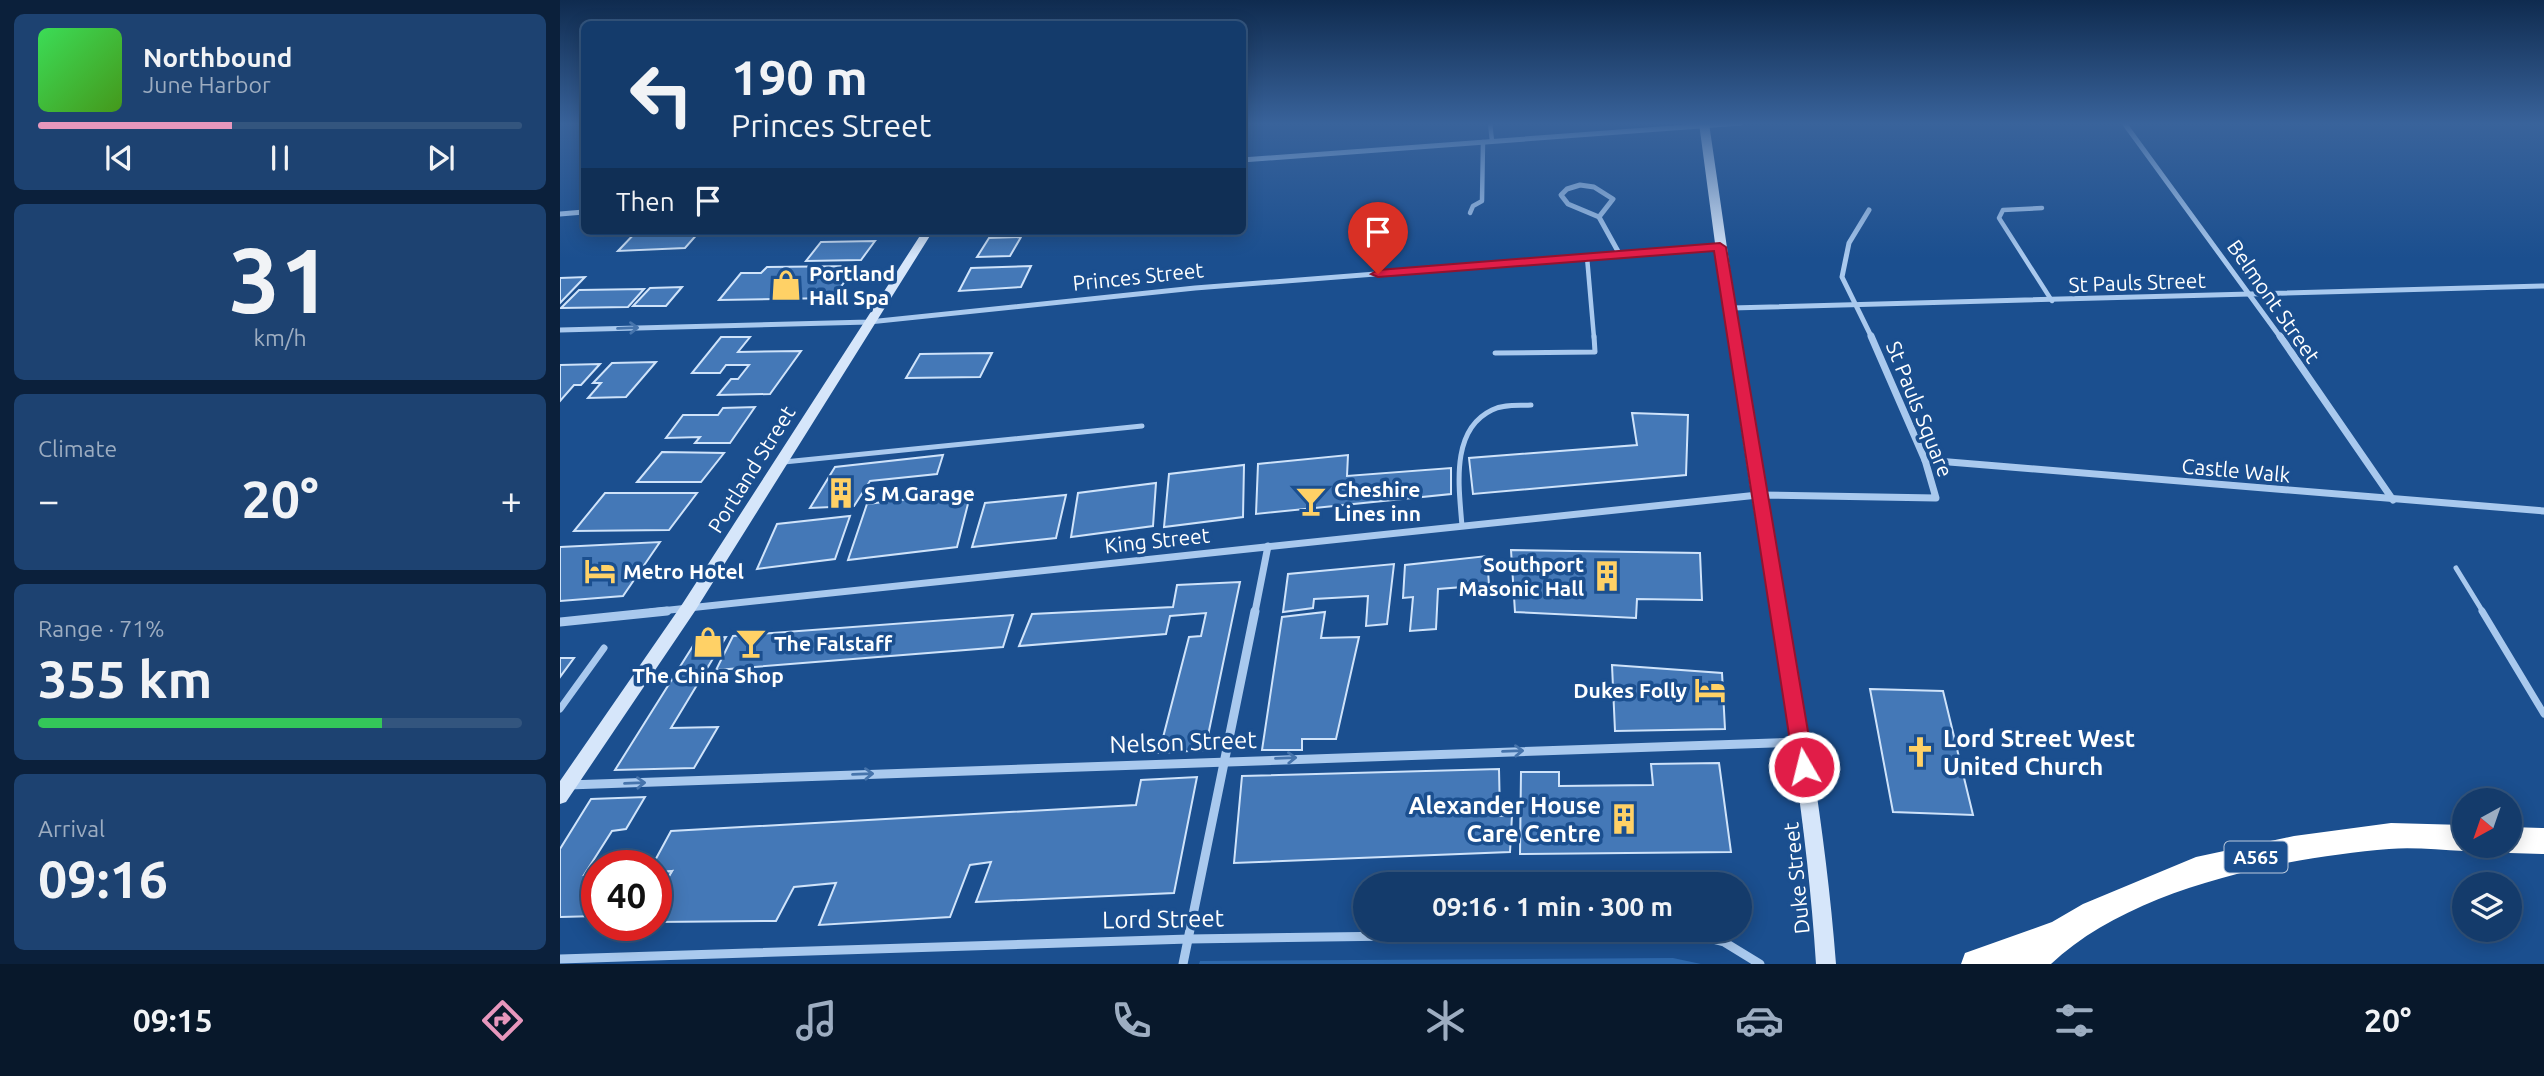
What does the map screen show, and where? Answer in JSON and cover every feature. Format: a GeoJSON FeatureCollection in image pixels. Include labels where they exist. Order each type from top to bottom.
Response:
{"type":"FeatureCollection","features":[{"type":"Feature","properties":{"kind":"highway","name":"A565"},"geometry":{"type":"LineString","coordinates":[[1976,964],[2061,933],[2093,914],[2196,871],[2294,849],[2391,836],[2452,838]]}},
{"type":"Feature","properties":{"kind":"highway"},"geometry":{"type":"LineString","coordinates":[[2522,840],[2544,841]]}},
{"type":"Feature","properties":{"kind":"highway","name":"A565"},"geometry":{"type":"LineString","coordinates":[[2029,964],[2061,933]]}},
{"type":"Feature","properties":{"kind":"street","name":"Duke Street"},"geometry":{"type":"LineString","coordinates":[[1710,168],[1758,495],[1801,742],[1824,916],[1826,964]]}},
{"type":"Feature","properties":{"kind":"street","name":"Belmont Street"},"geometry":{"type":"LineString","coordinates":[[2157,168],[2251,294],[2393,500]]}},
{"type":"Feature","properties":{"kind":"street"},"geometry":{"type":"LineString","coordinates":[[1599,217],[1613,200],[1601,189],[1582,185],[1568,187],[1561,195],[1568,204],[1599,217],[1619,255]]}},
{"type":"Feature","properties":{"kind":"street","name":"St Pauls Square"},"geometry":{"type":"LineString","coordinates":[[1758,495],[1936,498],[1925,460],[1858,305],[1842,277],[1849,243],[1869,210]]}},
{"type":"Feature","properties":{"kind":"street"},"geometry":{"type":"LineString","coordinates":[[560,214],[581,212]]}},
{"type":"Feature","properties":{"kind":"street","name":"Portland Street"},"geometry":{"type":"LineString","coordinates":[[564,791],[689,607],[925,235]]}},
{"type":"Feature","properties":{"kind":"street","name":"Princes Street"},"geometry":{"type":"LineString","coordinates":[[560,330],[869,322],[1195,288],[1720,247]]}},
{"type":"Feature","properties":{"kind":"street","name":"St Pauls Street"},"geometry":{"type":"LineString","coordinates":[[1731,308],[2052,302],[2544,286]]}},
{"type":"Feature","properties":{"kind":"street","name":"Castle Walk"},"geometry":{"type":"LineString","coordinates":[[1925,460],[2544,511]]}},
{"type":"Feature","properties":{"kind":"street","name":"King Street"},"geometry":{"type":"LineString","coordinates":[[560,622],[1758,495]]}},
{"type":"Feature","properties":{"kind":"street"},"geometry":{"type":"LineString","coordinates":[[1183,964],[1268,546]]}},
{"type":"Feature","properties":{"kind":"street","name":"Nelson Street"},"geometry":{"type":"LineString","coordinates":[[564,791],[1224,760],[1801,742]]}},
{"type":"Feature","properties":{"kind":"street","name":"Lord Street"},"geometry":{"type":"LineString","coordinates":[[560,959],[1189,939],[1685,932],[1703,934],[1723,941],[1760,964]]}},
{"type":"Feature","properties":{"kind":"lane"},"geometry":{"type":"LineString","coordinates":[[1470,213],[1474,205],[1482,201],[1483,168]]}},
{"type":"Feature","properties":{"kind":"lane"},"geometry":{"type":"LineString","coordinates":[[2042,208],[2010,209],[2003,211],[1999,218],[2052,302]]}},
{"type":"Feature","properties":{"kind":"lane"},"geometry":{"type":"LineString","coordinates":[[1495,354],[1595,352],[1587,257]]}},
{"type":"Feature","properties":{"kind":"lane"},"geometry":{"type":"LineString","coordinates":[[1462,526],[1460,448],[1473,426],[1492,410],[1531,405]]}},
{"type":"Feature","properties":{"kind":"lane"},"geometry":{"type":"LineString","coordinates":[[780,462],[1142,426]]}},
{"type":"Feature","properties":{"kind":"lane"},"geometry":{"type":"LineString","coordinates":[[2456,568],[2544,714]]}},
{"type":"Feature","properties":{"kind":"lane"},"geometry":{"type":"LineString","coordinates":[[560,709],[604,648]]}},
{"type":"Feature","properties":{"kind":"shaded area"},"geometry":{"type":"Polygon","coordinates":[[[1673,958],[1701,964],[1199,964],[1200,961],[1673,958]]]}},
{"type":"Feature","properties":{"kind":"building"},"geometry":{"type":"Polygon","coordinates":[[[633,235],[696,235],[685,248],[618,251],[633,235]]]}},
{"type":"Feature","properties":{"kind":"building"},"geometry":{"type":"Polygon","coordinates":[[[1021,237],[1010,256],[977,257],[989,238],[1021,237]]]}},
{"type":"Feature","properties":{"kind":"building"},"geometry":{"type":"Polygon","coordinates":[[[875,241],[861,260],[806,261],[821,242],[875,241]]]}},
{"type":"Feature","properties":{"kind":"building","name":"Portland Hall Spa"},"geometry":{"type":"Polygon","coordinates":[[[857,266],[832,298],[719,300],[741,273],[761,273],[767,267],[857,266]]]}},
{"type":"Feature","properties":{"kind":"building"},"geometry":{"type":"Polygon","coordinates":[[[1031,266],[1021,287],[959,291],[971,268],[1031,266]]]}},
{"type":"Feature","properties":{"kind":"building"},"geometry":{"type":"Polygon","coordinates":[[[585,277],[560,303],[560,278],[585,277]]]}},
{"type":"Feature","properties":{"kind":"building"},"geometry":{"type":"Polygon","coordinates":[[[682,287],[666,306],[633,306],[650,288],[682,287]]]}},
{"type":"Feature","properties":{"kind":"building"},"geometry":{"type":"Polygon","coordinates":[[[644,289],[628,307],[561,308],[579,290],[644,289]]]}},
{"type":"Feature","properties":{"kind":"building"},"geometry":{"type":"Polygon","coordinates":[[[721,337],[750,337],[738,352],[801,351],[770,394],[718,395],[731,379],[738,379],[749,365],[726,365],[720,373],[692,373],[721,337]]]}},
{"type":"Feature","properties":{"kind":"building"},"geometry":{"type":"Polygon","coordinates":[[[992,353],[980,377],[906,378],[920,354],[992,353]]]}},
{"type":"Feature","properties":{"kind":"building"},"geometry":{"type":"Polygon","coordinates":[[[656,362],[626,397],[588,398],[601,383],[593,383],[612,363],[656,362]]]}},
{"type":"Feature","properties":{"kind":"building"},"geometry":{"type":"Polygon","coordinates":[[[600,364],[581,385],[574,385],[560,401],[560,365],[600,364]]]}},
{"type":"Feature","properties":{"kind":"building"},"geometry":{"type":"Polygon","coordinates":[[[755,407],[730,443],[695,443],[700,437],[666,438],[683,415],[718,415],[723,408],[755,407]]]}},
{"type":"Feature","properties":{"kind":"building"},"geometry":{"type":"Polygon","coordinates":[[[1632,413],[1688,415],[1686,475],[1473,494],[1469,458],[1637,445],[1632,413]]]}},
{"type":"Feature","properties":{"kind":"building"},"geometry":{"type":"Polygon","coordinates":[[[662,452],[724,453],[701,482],[637,482],[662,452]]]}},
{"type":"Feature","properties":{"kind":"building","name":"S M Garage"},"geometry":{"type":"Polygon","coordinates":[[[943,455],[937,474],[870,481],[854,506],[810,508],[835,467],[943,455]]]}},
{"type":"Feature","properties":{"kind":"building"},"geometry":{"type":"Polygon","coordinates":[[[1348,455],[1347,476],[1451,468],[1451,494],[1256,514],[1258,464],[1348,455]]]}},
{"type":"Feature","properties":{"kind":"building"},"geometry":{"type":"Polygon","coordinates":[[[1244,465],[1243,517],[1164,527],[1169,474],[1244,465]]]}},
{"type":"Feature","properties":{"kind":"building"},"geometry":{"type":"Polygon","coordinates":[[[1156,483],[1153,526],[1071,537],[1078,493],[1156,483]]]}},
{"type":"Feature","properties":{"kind":"building"},"geometry":{"type":"Polygon","coordinates":[[[971,492],[957,547],[848,560],[867,504],[971,492]]]}},
{"type":"Feature","properties":{"kind":"building"},"geometry":{"type":"Polygon","coordinates":[[[605,493],[697,493],[669,530],[574,531],[605,493]]]}},
{"type":"Feature","properties":{"kind":"building"},"geometry":{"type":"Polygon","coordinates":[[[1066,495],[1056,538],[972,547],[985,503],[1066,495]]]}},
{"type":"Feature","properties":{"kind":"building"},"geometry":{"type":"Polygon","coordinates":[[[850,516],[835,559],[757,569],[777,524],[850,516]]]}},
{"type":"Feature","properties":{"kind":"building","name":"Metro Hotel"},"geometry":{"type":"Polygon","coordinates":[[[660,542],[623,596],[560,601],[560,547],[660,542]]]}},
{"type":"Feature","properties":{"kind":"building","name":"Southport Masonic Hall"},"geometry":{"type":"Polygon","coordinates":[[[1511,550],[1700,553],[1702,600],[1637,599],[1636,618],[1515,612],[1511,550]]]}},
{"type":"Feature","properties":{"kind":"building"},"geometry":{"type":"Polygon","coordinates":[[[1487,556],[1489,585],[1438,589],[1436,629],[1410,631],[1413,597],[1403,598],[1405,565],[1487,556]]]}},
{"type":"Feature","properties":{"kind":"building"},"geometry":{"type":"Polygon","coordinates":[[[1394,564],[1387,624],[1366,626],[1368,596],[1314,599],[1313,608],[1283,612],[1288,574],[1394,564]]]}},
{"type":"Feature","properties":{"kind":"building"},"geometry":{"type":"Polygon","coordinates":[[[1240,582],[1205,750],[1159,753],[1189,637],[1201,636],[1206,613],[1170,616],[1166,634],[1019,646],[1032,614],[1173,607],[1177,585],[1240,582]]]}},
{"type":"Feature","properties":{"kind":"building"},"geometry":{"type":"Polygon","coordinates":[[[1325,612],[1321,638],[1359,637],[1336,739],[1302,739],[1302,750],[1262,750],[1282,617],[1325,612]]]}},
{"type":"Feature","properties":{"kind":"building"},"geometry":{"type":"Polygon","coordinates":[[[1013,615],[1003,647],[716,670],[733,636],[1013,615]]]}},
{"type":"Feature","properties":{"kind":"building"},"geometry":{"type":"Polygon","coordinates":[[[726,637],[671,728],[718,727],[694,768],[615,770],[698,638],[726,637]]]}},
{"type":"Feature","properties":{"kind":"building"},"geometry":{"type":"Polygon","coordinates":[[[560,658],[574,658],[560,677],[560,658]]]}},
{"type":"Feature","properties":{"kind":"building"},"geometry":{"type":"Polygon","coordinates":[[[1612,665],[1722,673],[1725,729],[1615,731],[1612,665]]]}},
{"type":"Feature","properties":{"kind":"building","name":"Lord Street West United Church"},"geometry":{"type":"Polygon","coordinates":[[[1870,689],[1943,691],[1973,815],[1893,812],[1870,689]]]}},
{"type":"Feature","properties":{"kind":"building","name":"Alexander House Care Centre"},"geometry":{"type":"Polygon","coordinates":[[[1719,763],[1731,852],[1520,854],[1521,772],[1559,772],[1559,786],[1653,785],[1651,764],[1719,763]]]}},
{"type":"Feature","properties":{"kind":"building"},"geometry":{"type":"Polygon","coordinates":[[[1499,769],[1500,816],[1512,815],[1510,852],[1234,863],[1242,776],[1499,769]]]}},
{"type":"Feature","properties":{"kind":"building"},"geometry":{"type":"Polygon","coordinates":[[[1197,777],[1174,893],[976,902],[991,862],[970,865],[950,917],[819,925],[836,883],[794,887],[776,921],[672,922],[672,850],[661,850],[671,831],[1136,805],[1141,780],[1197,777]]]}},
{"type":"Feature","properties":{"kind":"building"},"geometry":{"type":"Polygon","coordinates":[[[645,797],[626,829],[612,831],[600,850],[581,850],[581,916],[560,917],[560,849],[591,799],[645,797]]]}},
{"type":"Feature","properties":{"kind":"place","name":"Portland Hall Spa"},"geometry":{"type":"Point","coordinates":[786,285]}},
{"type":"Feature","properties":{"kind":"place","name":"S M Garage"},"geometry":{"type":"Point","coordinates":[841,493]}},
{"type":"Feature","properties":{"kind":"place","name":"Cheshire Lines inn"},"geometry":{"type":"Point","coordinates":[1311,501]}},
{"type":"Feature","properties":{"kind":"place","name":"Metro Hotel"},"geometry":{"type":"Point","coordinates":[600,571]}},
{"type":"Feature","properties":{"kind":"place","name":"Southport Masonic Hall"},"geometry":{"type":"Point","coordinates":[1607,576]}},
{"type":"Feature","properties":{"kind":"place","name":"The China Shop"},"geometry":{"type":"Point","coordinates":[708,642]}},
{"type":"Feature","properties":{"kind":"place","name":"The Falstaff"},"geometry":{"type":"Point","coordinates":[751,643]}},
{"type":"Feature","properties":{"kind":"place","name":"Dukes Folly"},"geometry":{"type":"Point","coordinates":[1710,690]}},
{"type":"Feature","properties":{"kind":"place","name":"Lord Street West United Church"},"geometry":{"type":"Point","coordinates":[1920,752]}},
{"type":"Feature","properties":{"kind":"place","name":"Alexander House Care Centre"},"geometry":{"type":"Point","coordinates":[1624,819]}},
{"type":"Feature","properties":{"kind":"route"},"geometry":{"type":"LineString","coordinates":[[1378,274],[1720,247],[1756,485],[1804,767]]}}]}
